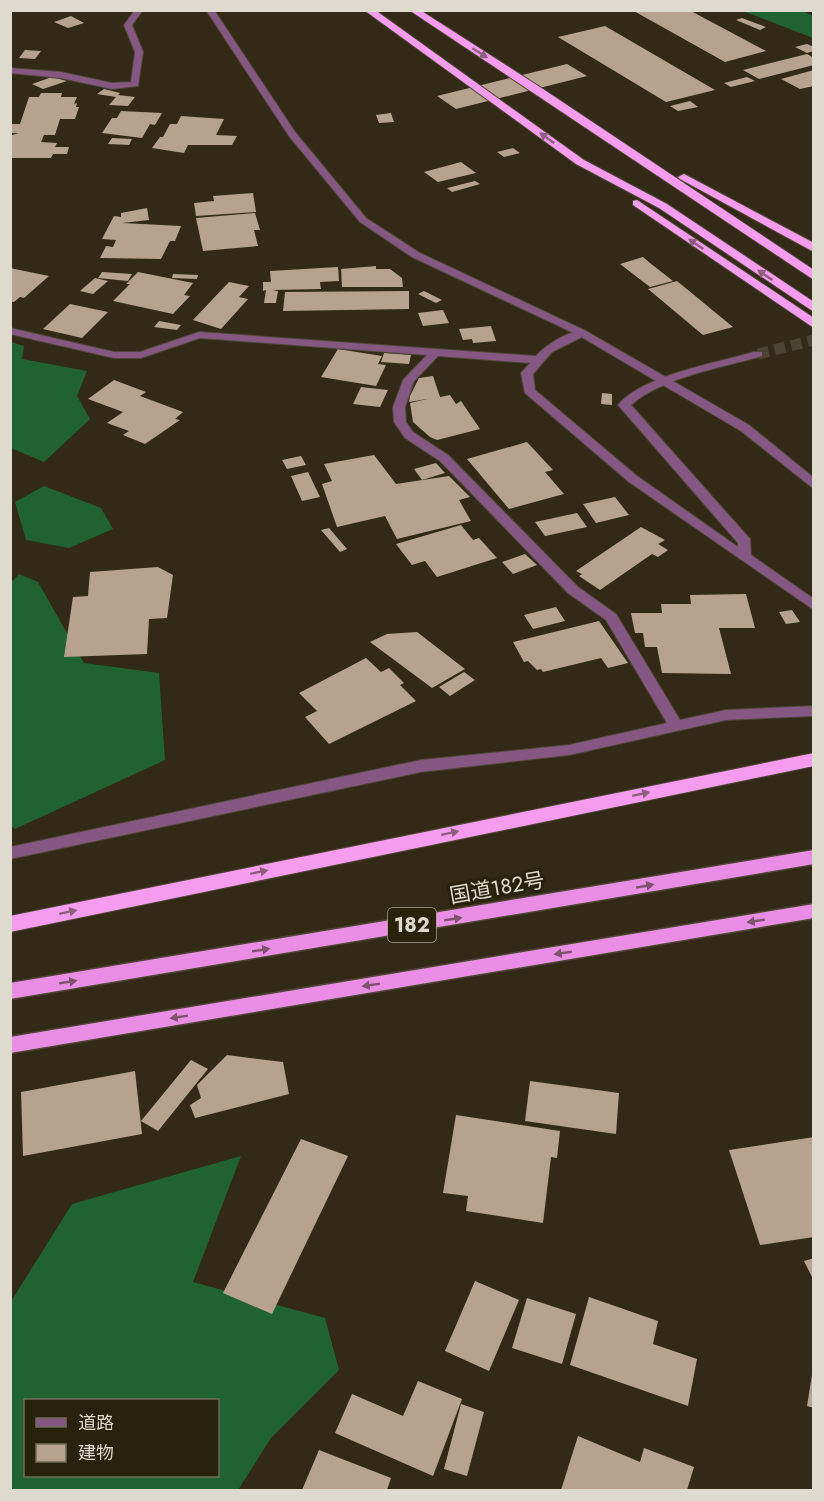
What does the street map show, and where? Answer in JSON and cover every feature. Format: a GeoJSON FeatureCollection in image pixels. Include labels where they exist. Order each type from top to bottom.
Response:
{"type":"FeatureCollection","features":[{"type":"Feature","properties":{"kind":"highway"},"geometry":{"type":"LineString","coordinates":[[356,10],[414,43]]}},
{"type":"Feature","properties":{"kind":"highway"},"geometry":{"type":"LineString","coordinates":[[368,10],[649,212],[813,324]]}},
{"type":"Feature","properties":{"kind":"highway"},"geometry":{"type":"LineString","coordinates":[[413,10],[623,147],[813,276]]}},
{"type":"Feature","properties":{"kind":"highway"},"geometry":{"type":"LineString","coordinates":[[426,10],[449,34]]}},
{"type":"Feature","properties":{"kind":"highway"},"geometry":{"type":"LineString","coordinates":[[623,147],[708,188],[813,248]]}},
{"type":"Feature","properties":{"kind":"highway"},"geometry":{"type":"LineString","coordinates":[[580,162],[663,206],[813,308]]}},
{"type":"Feature","properties":{"kind":"highway"},"geometry":{"type":"LineString","coordinates":[[10,924],[813,759]]}},
{"type":"Feature","properties":{"kind":"highway","name":"国道182号"},"geometry":{"type":"LineString","coordinates":[[10,991],[813,857]]}},
{"type":"Feature","properties":{"kind":"highway"},"geometry":{"type":"LineString","coordinates":[[10,1045],[813,912]]}},
{"type":"Feature","properties":{"kind":"street"},"geometry":{"type":"LineString","coordinates":[[10,70],[62,75],[112,86],[135,84],[139,52],[128,25],[139,10]]}},
{"type":"Feature","properties":{"kind":"street"},"geometry":{"type":"LineString","coordinates":[[210,10],[292,134],[363,220],[416,255],[582,333],[745,428],[813,485]]}},
{"type":"Feature","properties":{"kind":"street"},"geometry":{"type":"LineString","coordinates":[[10,331],[114,355],[141,355],[199,335],[539,360]]}},
{"type":"Feature","properties":{"kind":"street"},"geometry":{"type":"LineString","coordinates":[[582,333],[548,350],[527,373],[529,391],[633,479],[813,606]]}},
{"type":"Feature","properties":{"kind":"street"},"geometry":{"type":"LineString","coordinates":[[435,352],[409,380],[399,407],[400,422],[409,435],[444,458],[573,590],[611,617],[676,726]]}},
{"type":"Feature","properties":{"kind":"street"},"geometry":{"type":"LineString","coordinates":[[744,557],[745,542],[624,405],[640,391],[665,381],[758,354]]}},
{"type":"Feature","properties":{"kind":"street"},"geometry":{"type":"LineString","coordinates":[[10,853],[421,766],[569,750],[726,715],[813,711]]}},
{"type":"Feature","properties":{"kind":"green space"},"geometry":{"type":"Polygon","coordinates":[[[743,11],[803,11],[813,16],[813,38],[743,11]]]}},
{"type":"Feature","properties":{"kind":"green space"},"geometry":{"type":"Polygon","coordinates":[[[11,342],[24,346],[22,359],[87,371],[77,396],[90,419],[44,462],[11,448],[11,342]]]}},
{"type":"Feature","properties":{"kind":"green space"},"geometry":{"type":"Polygon","coordinates":[[[44,486],[101,508],[113,529],[69,548],[26,540],[15,502],[44,486]]]}},
{"type":"Feature","properties":{"kind":"green space"},"geometry":{"type":"Polygon","coordinates":[[[19,574],[38,582],[84,663],[159,673],[165,760],[15,829],[11,826],[10,584],[19,574]]]}},
{"type":"Feature","properties":{"kind":"green space"},"geometry":{"type":"Polygon","coordinates":[[[241,1156],[193,1282],[325,1318],[339,1370],[271,1438],[238,1490],[11,1490],[10,1303],[72,1204],[241,1156]]]}},
{"type":"Feature","properties":{"kind":"building"},"geometry":{"type":"Polygon","coordinates":[[[632,10],[689,10],[766,51],[725,62],[632,10]]]}},
{"type":"Feature","properties":{"kind":"building"},"geometry":{"type":"Polygon","coordinates":[[[71,16],[84,23],[68,28],[54,22],[71,16]]]}},
{"type":"Feature","properties":{"kind":"building"},"geometry":{"type":"Polygon","coordinates":[[[742,18],[766,27],[760,30],[736,20],[742,18]]]}},
{"type":"Feature","properties":{"kind":"building"},"geometry":{"type":"Polygon","coordinates":[[[605,26],[715,90],[666,102],[558,37],[605,26]]]}},
{"type":"Feature","properties":{"kind":"building"},"geometry":{"type":"Polygon","coordinates":[[[807,44],[814,47],[814,51],[807,53],[795,47],[807,44]]]}},
{"type":"Feature","properties":{"kind":"building"},"geometry":{"type":"Polygon","coordinates":[[[25,50],[41,51],[35,59],[19,58],[25,50]]]}},
{"type":"Feature","properties":{"kind":"building"},"geometry":{"type":"Polygon","coordinates":[[[807,54],[814,58],[814,65],[759,79],[743,70],[807,54]]]}},
{"type":"Feature","properties":{"kind":"building"},"geometry":{"type":"Polygon","coordinates":[[[567,64],[587,76],[456,109],[437,96],[567,64]]]}},
{"type":"Feature","properties":{"kind":"building"},"geometry":{"type":"Polygon","coordinates":[[[814,70],[814,86],[800,89],[781,79],[814,70]]]}},
{"type":"Feature","properties":{"kind":"building"},"geometry":{"type":"Polygon","coordinates":[[[52,77],[67,81],[43,89],[32,84],[52,77]]]}},
{"type":"Feature","properties":{"kind":"building"},"geometry":{"type":"Polygon","coordinates":[[[747,77],[755,81],[731,87],[724,83],[747,77]]]}},
{"type":"Feature","properties":{"kind":"building"},"geometry":{"type":"Polygon","coordinates":[[[104,89],[120,93],[118,95],[135,97],[128,106],[109,105],[116,97],[97,94],[104,89]]]}},
{"type":"Feature","properties":{"kind":"building"},"geometry":{"type":"Polygon","coordinates":[[[41,93],[62,93],[61,97],[77,97],[74,104],[77,103],[76,107],[79,107],[75,119],[60,119],[55,135],[44,135],[41,142],[57,143],[55,147],[69,147],[67,154],[53,154],[51,158],[10,158],[10,136],[18,133],[10,133],[10,124],[20,124],[29,97],[39,97],[41,93]]]}},
{"type":"Feature","properties":{"kind":"building"},"geometry":{"type":"Polygon","coordinates":[[[690,101],[698,107],[678,111],[670,106],[690,101]]]}},
{"type":"Feature","properties":{"kind":"building"},"geometry":{"type":"Polygon","coordinates":[[[121,111],[162,113],[155,125],[150,124],[142,138],[102,133],[112,118],[117,118],[121,111]]]}},
{"type":"Feature","properties":{"kind":"building"},"geometry":{"type":"Polygon","coordinates":[[[391,113],[394,122],[379,123],[376,115],[391,113]]]}},
{"type":"Feature","properties":{"kind":"building"},"geometry":{"type":"Polygon","coordinates":[[[181,116],[224,119],[216,135],[237,136],[232,145],[188,145],[184,153],[152,148],[160,137],[163,137],[170,124],[177,124],[181,116]]]}},
{"type":"Feature","properties":{"kind":"building"},"geometry":{"type":"Polygon","coordinates":[[[112,138],[132,139],[129,145],[108,144],[112,138]]]}},
{"type":"Feature","properties":{"kind":"building"},"geometry":{"type":"Polygon","coordinates":[[[513,148],[520,153],[504,157],[497,152],[513,148]]]}},
{"type":"Feature","properties":{"kind":"building"},"geometry":{"type":"Polygon","coordinates":[[[461,162],[476,173],[438,182],[424,172],[461,162]]]}},
{"type":"Feature","properties":{"kind":"building"},"geometry":{"type":"Polygon","coordinates":[[[475,181],[480,184],[452,192],[447,188],[475,181]]]}},
{"type":"Feature","properties":{"kind":"building"},"geometry":{"type":"Polygon","coordinates":[[[253,193],[256,212],[196,216],[194,203],[214,201],[213,196],[253,193]]]}},
{"type":"Feature","properties":{"kind":"building"},"geometry":{"type":"Polygon","coordinates":[[[147,208],[149,220],[122,223],[181,226],[175,241],[170,241],[161,259],[100,258],[106,246],[113,247],[116,240],[102,239],[114,216],[121,217],[121,213],[147,208]]]}},
{"type":"Feature","properties":{"kind":"building"},"geometry":{"type":"Polygon","coordinates":[[[255,213],[260,230],[254,230],[258,246],[203,251],[196,218],[255,213]]]}},
{"type":"Feature","properties":{"kind":"building"},"geometry":{"type":"Polygon","coordinates":[[[643,257],[673,281],[650,287],[620,264],[643,257]]]}},
{"type":"Feature","properties":{"kind":"building"},"geometry":{"type":"Polygon","coordinates":[[[376,266],[376,269],[390,269],[402,278],[403,287],[342,287],[341,269],[376,266]]]}},
{"type":"Feature","properties":{"kind":"building"},"geometry":{"type":"Polygon","coordinates":[[[338,267],[339,281],[320,282],[321,289],[272,290],[278,291],[276,303],[264,303],[266,290],[263,291],[263,282],[271,282],[270,271],[338,267]]]}},
{"type":"Feature","properties":{"kind":"building"},"geometry":{"type":"Polygon","coordinates":[[[10,268],[49,276],[24,298],[20,297],[14,302],[10,301],[10,268]]]}},
{"type":"Feature","properties":{"kind":"building"},"geometry":{"type":"Polygon","coordinates":[[[102,272],[132,274],[128,281],[98,278],[102,272]]]}},
{"type":"Feature","properties":{"kind":"building"},"geometry":{"type":"Polygon","coordinates":[[[138,272],[193,283],[184,295],[190,296],[173,314],[113,301],[138,272]]]}},
{"type":"Feature","properties":{"kind":"building"},"geometry":{"type":"Polygon","coordinates":[[[173,274],[198,275],[197,279],[172,278],[173,274]]]}},
{"type":"Feature","properties":{"kind":"building"},"geometry":{"type":"Polygon","coordinates":[[[95,278],[108,281],[93,294],[80,291],[95,278]]]}},
{"type":"Feature","properties":{"kind":"building"},"geometry":{"type":"Polygon","coordinates":[[[677,281],[733,327],[703,335],[648,289],[677,281]]]}},
{"type":"Feature","properties":{"kind":"building"},"geometry":{"type":"Polygon","coordinates":[[[229,282],[249,286],[239,297],[248,299],[221,329],[193,320],[229,282]]]}},
{"type":"Feature","properties":{"kind":"building"},"geometry":{"type":"Polygon","coordinates":[[[409,291],[409,309],[283,311],[285,292],[409,291]]]}},
{"type":"Feature","properties":{"kind":"building"},"geometry":{"type":"Polygon","coordinates":[[[424,291],[442,300],[436,303],[418,294],[424,291]]]}},
{"type":"Feature","properties":{"kind":"building"},"geometry":{"type":"Polygon","coordinates":[[[70,304],[108,312],[82,338],[43,329],[70,304]]]}},
{"type":"Feature","properties":{"kind":"building"},"geometry":{"type":"Polygon","coordinates":[[[443,310],[449,323],[423,326],[418,313],[443,310]]]}},
{"type":"Feature","properties":{"kind":"building"},"geometry":{"type":"Polygon","coordinates":[[[159,321],[181,325],[177,330],[154,327],[159,321]]]}},
{"type":"Feature","properties":{"kind":"building"},"geometry":{"type":"Polygon","coordinates":[[[491,326],[496,341],[473,343],[472,339],[463,340],[459,329],[491,326]]]}},
{"type":"Feature","properties":{"kind":"building"},"geometry":{"type":"Polygon","coordinates":[[[338,349],[382,356],[378,364],[386,365],[376,386],[321,377],[338,349]]]}},
{"type":"Feature","properties":{"kind":"building"},"geometry":{"type":"Polygon","coordinates":[[[384,353],[411,355],[409,364],[381,362],[384,353]]]}},
{"type":"Feature","properties":{"kind":"building"},"geometry":{"type":"Polygon","coordinates":[[[433,376],[440,397],[450,395],[456,404],[461,401],[480,429],[437,440],[413,422],[410,403],[427,399],[409,402],[410,396],[419,378],[433,376]]]}},
{"type":"Feature","properties":{"kind":"building"},"geometry":{"type":"Polygon","coordinates":[[[114,380],[146,392],[140,396],[183,412],[175,419],[180,420],[145,444],[123,435],[129,431],[107,423],[123,412],[88,399],[114,380]]]}},
{"type":"Feature","properties":{"kind":"building"},"geometry":{"type":"Polygon","coordinates":[[[361,387],[388,390],[380,407],[353,404],[361,387]]]}},
{"type":"Feature","properties":{"kind":"building"},"geometry":{"type":"Polygon","coordinates":[[[602,393],[612,394],[612,405],[601,404],[602,393]]]}},
{"type":"Feature","properties":{"kind":"building"},"geometry":{"type":"Polygon","coordinates":[[[527,442],[553,470],[545,472],[564,494],[509,509],[467,459],[527,442]]]}},
{"type":"Feature","properties":{"kind":"building"},"geometry":{"type":"Polygon","coordinates":[[[374,455],[396,484],[449,476],[470,497],[459,500],[471,521],[397,539],[385,516],[337,527],[322,484],[332,481],[324,464],[374,455]]]}},
{"type":"Feature","properties":{"kind":"building"},"geometry":{"type":"Polygon","coordinates":[[[301,456],[306,465],[287,469],[282,460],[301,456]]]}},
{"type":"Feature","properties":{"kind":"building"},"geometry":{"type":"Polygon","coordinates":[[[436,463],[445,473],[422,480],[414,469],[436,463]]]}},
{"type":"Feature","properties":{"kind":"building"},"geometry":{"type":"Polygon","coordinates":[[[308,472],[320,497],[302,501],[291,476],[308,472]]]}},
{"type":"Feature","properties":{"kind":"building"},"geometry":{"type":"Polygon","coordinates":[[[615,497],[629,515],[596,523],[583,504],[615,497]]]}},
{"type":"Feature","properties":{"kind":"building"},"geometry":{"type":"Polygon","coordinates":[[[577,513],[587,527],[545,536],[535,522],[577,513]]]}},
{"type":"Feature","properties":{"kind":"building"},"geometry":{"type":"Polygon","coordinates":[[[461,525],[473,540],[479,538],[497,558],[437,577],[425,561],[412,565],[396,544],[461,525]]]}},
{"type":"Feature","properties":{"kind":"building"},"geometry":{"type":"Polygon","coordinates":[[[641,527],[665,540],[658,544],[668,550],[658,557],[652,554],[600,590],[579,576],[582,574],[576,571],[641,527]]]}},
{"type":"Feature","properties":{"kind":"building"},"geometry":{"type":"Polygon","coordinates":[[[329,528],[347,549],[340,552],[321,530],[329,528]]]}},
{"type":"Feature","properties":{"kind":"building"},"geometry":{"type":"Polygon","coordinates":[[[525,554],[537,565],[513,574],[502,562],[525,554]]]}},
{"type":"Feature","properties":{"kind":"building"},"geometry":{"type":"Polygon","coordinates":[[[158,567],[173,575],[167,618],[149,619],[147,654],[64,657],[73,597],[88,596],[90,572],[158,567]]]}},
{"type":"Feature","properties":{"kind":"building"},"geometry":{"type":"Polygon","coordinates":[[[746,594],[755,628],[719,628],[731,674],[662,673],[657,647],[645,647],[643,633],[635,633],[631,613],[662,613],[661,604],[691,604],[690,595],[746,594]]]}},
{"type":"Feature","properties":{"kind":"building"},"geometry":{"type":"Polygon","coordinates":[[[556,607],[565,621],[533,629],[524,615],[556,607]]]}},
{"type":"Feature","properties":{"kind":"building"},"geometry":{"type":"Polygon","coordinates":[[[792,610],[800,622],[786,624],[779,612],[792,610]]]}},
{"type":"Feature","properties":{"kind":"building"},"geometry":{"type":"Polygon","coordinates":[[[599,621],[628,663],[608,668],[601,658],[543,672],[541,669],[537,670],[528,661],[524,662],[513,642],[599,621]]]}},
{"type":"Feature","properties":{"kind":"building"},"geometry":{"type":"Polygon","coordinates":[[[417,632],[465,669],[432,688],[370,642],[387,634],[417,632]]]}},
{"type":"Feature","properties":{"kind":"building"},"geometry":{"type":"Polygon","coordinates":[[[366,658],[381,672],[389,668],[404,683],[400,685],[416,701],[329,744],[305,717],[317,711],[299,693],[366,658]]]}},
{"type":"Feature","properties":{"kind":"building"},"geometry":{"type":"Polygon","coordinates":[[[464,672],[475,680],[450,696],[439,687],[464,672]]]}},
{"type":"Feature","properties":{"kind":"building"},"geometry":{"type":"Polygon","coordinates":[[[227,1055],[283,1062],[289,1094],[195,1118],[190,1105],[201,1098],[197,1085],[227,1055]]]}},
{"type":"Feature","properties":{"kind":"building"},"geometry":{"type":"Polygon","coordinates":[[[191,1060],[208,1069],[158,1131],[141,1121],[191,1060]]]}},
{"type":"Feature","properties":{"kind":"building"},"geometry":{"type":"Polygon","coordinates":[[[135,1071],[142,1134],[23,1156],[21,1092],[135,1071]]]}},
{"type":"Feature","properties":{"kind":"building"},"geometry":{"type":"Polygon","coordinates":[[[530,1081],[619,1093],[616,1134],[525,1121],[530,1081]]]}},
{"type":"Feature","properties":{"kind":"building"},"geometry":{"type":"Polygon","coordinates":[[[456,1115],[560,1131],[557,1158],[551,1157],[543,1223],[466,1211],[468,1196],[443,1193],[456,1115]]]}},
{"type":"Feature","properties":{"kind":"building"},"geometry":{"type":"Polygon","coordinates":[[[814,1137],[814,1237],[760,1245],[729,1150],[814,1137]]]}},
{"type":"Feature","properties":{"kind":"building"},"geometry":{"type":"Polygon","coordinates":[[[301,1139],[348,1156],[272,1314],[223,1293],[301,1139]]]}},
{"type":"Feature","properties":{"kind":"building"},"geometry":{"type":"Polygon","coordinates":[[[814,1258],[814,1281],[804,1261],[814,1258]]]}},
{"type":"Feature","properties":{"kind":"building"},"geometry":{"type":"Polygon","coordinates":[[[475,1281],[519,1300],[489,1371],[445,1351],[475,1281]]]}},
{"type":"Feature","properties":{"kind":"building"},"geometry":{"type":"Polygon","coordinates":[[[589,1297],[658,1321],[653,1344],[697,1359],[688,1406],[570,1365],[589,1297]]]}},
{"type":"Feature","properties":{"kind":"building"},"geometry":{"type":"Polygon","coordinates":[[[527,1298],[576,1314],[562,1364],[512,1348],[527,1298]]]}},
{"type":"Feature","properties":{"kind":"building"},"geometry":{"type":"Polygon","coordinates":[[[812,1375],[814,1375],[814,1408],[807,1406],[812,1375]]]}},
{"type":"Feature","properties":{"kind":"building"},"geometry":{"type":"Polygon","coordinates":[[[418,1381],[462,1399],[433,1476],[335,1433],[352,1394],[403,1416],[418,1381]]]}},
{"type":"Feature","properties":{"kind":"building"},"geometry":{"type":"Polygon","coordinates":[[[461,1404],[484,1412],[467,1476],[444,1469],[461,1404]]]}},
{"type":"Feature","properties":{"kind":"building"},"geometry":{"type":"Polygon","coordinates":[[[578,1436],[640,1462],[644,1448],[694,1467],[687,1490],[561,1490],[578,1436]]]}},
{"type":"Feature","properties":{"kind":"building"},"geometry":{"type":"Polygon","coordinates":[[[319,1450],[391,1478],[387,1490],[302,1490],[319,1450]]]}},
{"type":"Feature","properties":{"kind":"tunnel"},"geometry":{"type":"LineString","coordinates":[[758,354],[814,340]]}}]}
